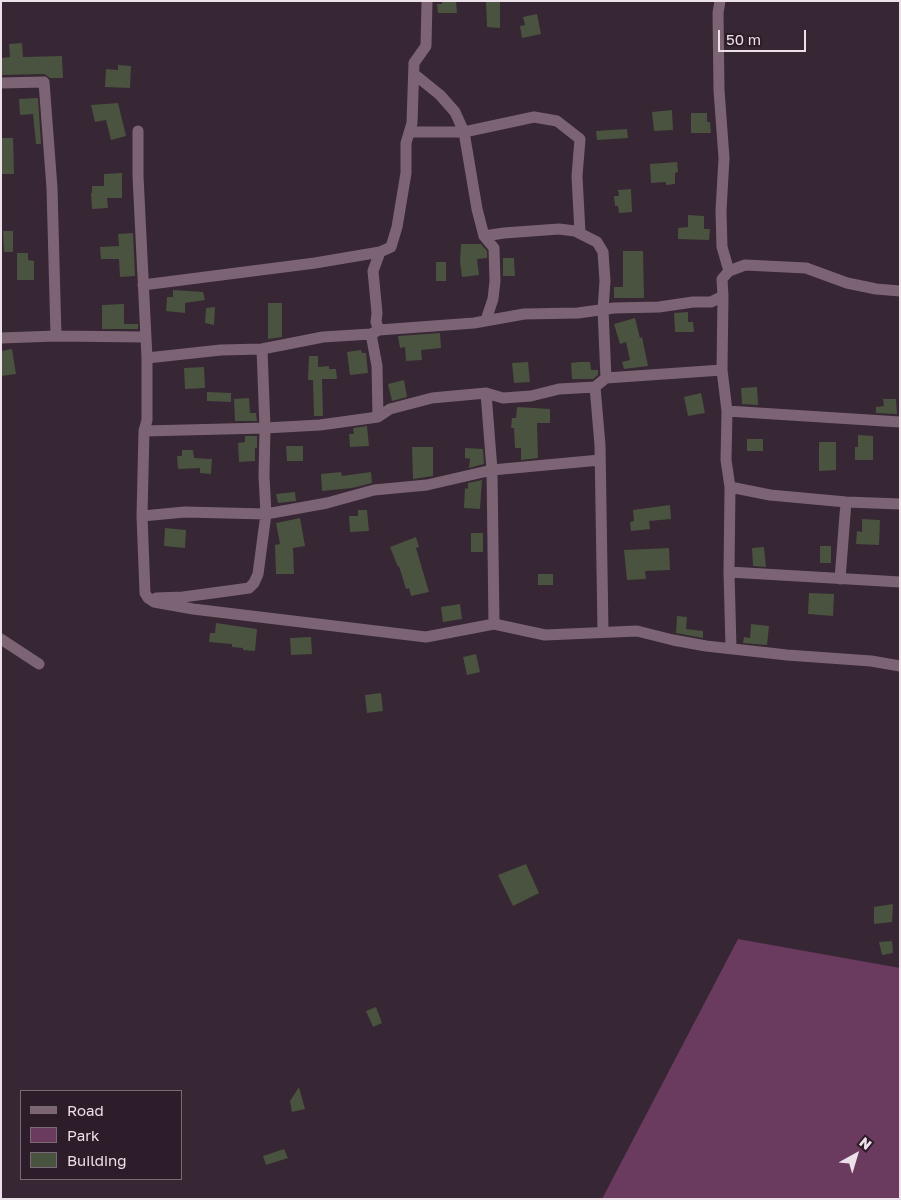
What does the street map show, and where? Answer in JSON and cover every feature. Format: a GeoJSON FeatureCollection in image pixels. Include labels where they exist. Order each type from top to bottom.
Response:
{"type":"FeatureCollection","features":[{"type":"Feature","properties":{"kind":"street"},"geometry":{"type":"LineString","coordinates":[[143,285],[306,264],[380,252],[391,247],[397,227],[406,173],[406,143],[412,123],[414,64],[426,46],[427,1]]}},
{"type":"Feature","properties":{"kind":"street"},"geometry":{"type":"LineString","coordinates":[[720,1],[718,13],[719,80],[724,158],[722,247],[729,271]]}},
{"type":"Feature","properties":{"kind":"street"},"geometry":{"type":"LineString","coordinates":[[414,74],[440,95],[455,112],[464,132],[477,209],[484,236],[494,248],[495,281],[493,299],[486,320]]}},
{"type":"Feature","properties":{"kind":"street"},"geometry":{"type":"LineString","coordinates":[[1,83],[44,82],[52,188],[56,336]]}},
{"type":"Feature","properties":{"kind":"street"},"geometry":{"type":"LineString","coordinates":[[410,132],[464,132],[534,117],[557,121],[580,139],[577,176],[580,233]]}},
{"type":"Feature","properties":{"kind":"street"},"geometry":{"type":"LineString","coordinates":[[138,131],[147,420],[144,431],[142,516],[144,584],[145,593],[148,598],[154,602],[202,610],[426,637],[494,624],[545,635],[637,630],[673,640],[731,648],[871,661],[900,666]]}},
{"type":"Feature","properties":{"kind":"street"},"geometry":{"type":"LineString","coordinates":[[484,236],[559,229],[580,233],[597,242],[603,252],[605,281],[603,310],[606,378]]}},
{"type":"Feature","properties":{"kind":"street"},"geometry":{"type":"LineString","coordinates":[[378,417],[375,332],[377,313],[373,271],[380,252]]}},
{"type":"Feature","properties":{"kind":"street"},"geometry":{"type":"LineString","coordinates":[[731,648],[729,572],[730,487],[726,460],[727,412],[722,370],[722,279],[729,271],[745,265],[789,266],[806,268],[847,283],[876,289],[900,291]]}},
{"type":"Feature","properties":{"kind":"street"},"geometry":{"type":"LineString","coordinates":[[146,358],[222,350],[262,349],[323,337],[486,320],[524,314],[578,313],[614,308],[659,307],[693,302],[710,302],[723,296]]}},
{"type":"Feature","properties":{"kind":"street"},"geometry":{"type":"LineString","coordinates":[[1,338],[56,336],[145,338]]}},
{"type":"Feature","properties":{"kind":"street"},"geometry":{"type":"LineString","coordinates":[[148,598],[183,597],[249,588],[254,583],[258,574],[266,514],[262,349]]}},
{"type":"Feature","properties":{"kind":"street"},"geometry":{"type":"LineString","coordinates":[[144,431],[265,428],[320,424],[378,417],[390,409],[432,398],[486,393],[503,398],[532,396],[559,389],[595,387],[606,378],[722,370]]}},
{"type":"Feature","properties":{"kind":"street"},"geometry":{"type":"LineString","coordinates":[[595,387],[600,460],[603,631]]}},
{"type":"Feature","properties":{"kind":"street"},"geometry":{"type":"LineString","coordinates":[[486,393],[492,470],[494,624]]}},
{"type":"Feature","properties":{"kind":"street"},"geometry":{"type":"LineString","coordinates":[[727,412],[900,422]]}},
{"type":"Feature","properties":{"kind":"street"},"geometry":{"type":"LineString","coordinates":[[142,516],[185,512],[266,514],[327,503],[374,490],[427,485],[492,470],[600,460]]}},
{"type":"Feature","properties":{"kind":"street"},"geometry":{"type":"LineString","coordinates":[[730,487],[770,495],[846,502],[900,504]]}},
{"type":"Feature","properties":{"kind":"street"},"geometry":{"type":"LineString","coordinates":[[840,578],[846,502]]}},
{"type":"Feature","properties":{"kind":"street"},"geometry":{"type":"LineString","coordinates":[[729,572],[900,582]]}},
{"type":"Feature","properties":{"kind":"street"},"geometry":{"type":"LineString","coordinates":[[1,639],[39,664]]}},
{"type":"Feature","properties":{"kind":"green space"},"geometry":{"type":"Polygon","coordinates":[[[738,939],[900,968],[900,1199],[602,1199],[738,939]]]}},
{"type":"Feature","properties":{"kind":"building"},"geometry":{"type":"Polygon","coordinates":[[[442,1],[456,1],[457,13],[438,13],[437,4],[442,4],[442,1]]]}},
{"type":"Feature","properties":{"kind":"building"},"geometry":{"type":"Polygon","coordinates":[[[486,1],[500,1],[500,28],[487,27],[486,1]]]}},
{"type":"Feature","properties":{"kind":"building"},"geometry":{"type":"Polygon","coordinates":[[[537,14],[541,34],[522,38],[520,26],[525,25],[523,17],[537,14]]]}},
{"type":"Feature","properties":{"kind":"building"},"geometry":{"type":"Polygon","coordinates":[[[22,43],[23,57],[62,56],[63,78],[50,78],[44,74],[1,75],[1,58],[10,57],[9,44],[22,43]]]}},
{"type":"Feature","properties":{"kind":"building"},"geometry":{"type":"Polygon","coordinates":[[[118,65],[131,66],[130,88],[105,87],[106,69],[118,70],[118,65]]]}},
{"type":"Feature","properties":{"kind":"building"},"geometry":{"type":"Polygon","coordinates":[[[38,98],[41,144],[36,144],[33,114],[20,115],[19,99],[38,98]]]}},
{"type":"Feature","properties":{"kind":"building"},"geometry":{"type":"Polygon","coordinates":[[[118,103],[126,136],[111,140],[106,120],[95,122],[91,105],[118,103]]]}},
{"type":"Feature","properties":{"kind":"building"},"geometry":{"type":"Polygon","coordinates":[[[672,110],[673,130],[654,131],[652,112],[672,110]]]}},
{"type":"Feature","properties":{"kind":"building"},"geometry":{"type":"Polygon","coordinates":[[[691,113],[707,113],[707,122],[710,122],[711,133],[691,133],[691,113]]]}},
{"type":"Feature","properties":{"kind":"building"},"geometry":{"type":"Polygon","coordinates":[[[627,129],[628,138],[597,140],[596,131],[627,129]]]}},
{"type":"Feature","properties":{"kind":"building"},"geometry":{"type":"Polygon","coordinates":[[[1,138],[13,138],[14,174],[1,174],[1,138]]]}},
{"type":"Feature","properties":{"kind":"building"},"geometry":{"type":"Polygon","coordinates":[[[677,162],[678,172],[675,173],[675,184],[666,185],[666,182],[651,183],[650,164],[677,162]]]}},
{"type":"Feature","properties":{"kind":"building"},"geometry":{"type":"Polygon","coordinates":[[[122,173],[122,198],[107,198],[108,208],[92,209],[92,186],[104,186],[104,174],[122,173]]]}},
{"type":"Feature","properties":{"kind":"building"},"geometry":{"type":"Polygon","coordinates":[[[631,189],[632,212],[619,213],[618,206],[615,206],[614,196],[619,196],[618,190],[631,189]]]}},
{"type":"Feature","properties":{"kind":"building"},"geometry":{"type":"Polygon","coordinates":[[[688,215],[704,216],[704,229],[710,229],[709,240],[678,239],[678,228],[688,227],[688,215]]]}},
{"type":"Feature","properties":{"kind":"building"},"geometry":{"type":"Polygon","coordinates":[[[3,231],[13,231],[13,252],[4,252],[3,231]]]}},
{"type":"Feature","properties":{"kind":"building"},"geometry":{"type":"Polygon","coordinates":[[[133,233],[135,276],[120,277],[119,259],[101,259],[100,247],[119,246],[118,234],[133,233]]]}},
{"type":"Feature","properties":{"kind":"building"},"geometry":{"type":"Polygon","coordinates":[[[461,244],[481,244],[487,251],[487,258],[477,259],[479,275],[462,277],[460,262],[461,244]]]}},
{"type":"Feature","properties":{"kind":"building"},"geometry":{"type":"Polygon","coordinates":[[[623,251],[643,251],[644,298],[614,298],[614,287],[623,287],[623,251]]]}},
{"type":"Feature","properties":{"kind":"building"},"geometry":{"type":"Polygon","coordinates":[[[17,253],[28,253],[28,260],[34,261],[34,280],[17,280],[17,253]]]}},
{"type":"Feature","properties":{"kind":"building"},"geometry":{"type":"Polygon","coordinates":[[[503,258],[514,258],[515,276],[503,276],[503,258]]]}},
{"type":"Feature","properties":{"kind":"building"},"geometry":{"type":"Polygon","coordinates":[[[436,262],[446,262],[446,281],[436,281],[436,262]]]}},
{"type":"Feature","properties":{"kind":"building"},"geometry":{"type":"Polygon","coordinates":[[[173,290],[203,292],[205,300],[185,303],[185,313],[166,311],[167,297],[173,297],[173,290]]]}},
{"type":"Feature","properties":{"kind":"building"},"geometry":{"type":"Polygon","coordinates":[[[268,303],[282,303],[282,337],[268,339],[268,303]]]}},
{"type":"Feature","properties":{"kind":"building"},"geometry":{"type":"Polygon","coordinates":[[[124,304],[124,324],[138,324],[138,329],[102,329],[102,305],[124,304]]]}},
{"type":"Feature","properties":{"kind":"building"},"geometry":{"type":"Polygon","coordinates":[[[215,307],[214,325],[205,323],[206,308],[215,307]]]}},
{"type":"Feature","properties":{"kind":"building"},"geometry":{"type":"Polygon","coordinates":[[[688,312],[688,322],[693,322],[694,332],[675,332],[674,313],[688,312]]]}},
{"type":"Feature","properties":{"kind":"building"},"geometry":{"type":"Polygon","coordinates":[[[635,318],[640,338],[642,337],[648,366],[624,369],[622,362],[630,360],[626,342],[620,344],[614,324],[635,318]]]}},
{"type":"Feature","properties":{"kind":"building"},"geometry":{"type":"Polygon","coordinates":[[[440,333],[441,348],[421,350],[422,360],[406,361],[405,347],[400,348],[398,336],[440,333]]]}},
{"type":"Feature","properties":{"kind":"building"},"geometry":{"type":"Polygon","coordinates":[[[12,349],[16,374],[1,376],[1,351],[12,349]]]}},
{"type":"Feature","properties":{"kind":"building"},"geometry":{"type":"Polygon","coordinates":[[[361,350],[362,353],[366,353],[368,373],[350,375],[347,352],[361,350]]]}},
{"type":"Feature","properties":{"kind":"building"},"geometry":{"type":"Polygon","coordinates":[[[309,356],[318,356],[318,367],[329,366],[329,369],[336,369],[337,379],[322,379],[323,416],[314,416],[313,380],[308,380],[309,356]]]}},
{"type":"Feature","properties":{"kind":"building"},"geometry":{"type":"Polygon","coordinates":[[[528,362],[530,382],[514,383],[512,363],[528,362]]]}},
{"type":"Feature","properties":{"kind":"building"},"geometry":{"type":"Polygon","coordinates":[[[590,362],[591,370],[598,370],[598,375],[593,379],[572,379],[571,363],[590,362]]]}},
{"type":"Feature","properties":{"kind":"building"},"geometry":{"type":"Polygon","coordinates":[[[204,367],[205,388],[185,389],[184,368],[204,367]]]}},
{"type":"Feature","properties":{"kind":"building"},"geometry":{"type":"Polygon","coordinates":[[[404,380],[407,397],[392,401],[388,384],[404,380]]]}},
{"type":"Feature","properties":{"kind":"building"},"geometry":{"type":"Polygon","coordinates":[[[757,387],[758,405],[742,404],[741,388],[757,387]]]}},
{"type":"Feature","properties":{"kind":"building"},"geometry":{"type":"Polygon","coordinates":[[[207,392],[231,393],[231,402],[207,401],[207,392]]]}},
{"type":"Feature","properties":{"kind":"building"},"geometry":{"type":"Polygon","coordinates":[[[701,393],[705,413],[688,416],[684,397],[701,393]]]}},
{"type":"Feature","properties":{"kind":"building"},"geometry":{"type":"Polygon","coordinates":[[[249,398],[250,413],[256,413],[257,421],[235,421],[234,399],[249,398]]]}},
{"type":"Feature","properties":{"kind":"building"},"geometry":{"type":"Polygon","coordinates":[[[883,399],[896,399],[897,414],[876,413],[876,407],[884,406],[883,399]]]}},
{"type":"Feature","properties":{"kind":"building"},"geometry":{"type":"Polygon","coordinates":[[[517,407],[550,409],[550,423],[537,423],[538,458],[521,460],[521,448],[515,448],[514,428],[511,428],[512,418],[516,418],[517,407]]]}},
{"type":"Feature","properties":{"kind":"building"},"geometry":{"type":"Polygon","coordinates":[[[367,426],[369,446],[350,447],[349,434],[354,434],[353,428],[367,426]]]}},
{"type":"Feature","properties":{"kind":"building"},"geometry":{"type":"Polygon","coordinates":[[[858,435],[873,436],[873,460],[855,460],[855,447],[858,447],[858,435]]]}},
{"type":"Feature","properties":{"kind":"building"},"geometry":{"type":"Polygon","coordinates":[[[245,436],[257,436],[255,461],[239,462],[238,443],[245,442],[245,436]]]}},
{"type":"Feature","properties":{"kind":"building"},"geometry":{"type":"Polygon","coordinates":[[[747,439],[763,439],[763,451],[747,451],[747,439]]]}},
{"type":"Feature","properties":{"kind":"building"},"geometry":{"type":"Polygon","coordinates":[[[819,442],[836,442],[836,470],[819,471],[819,442]]]}},
{"type":"Feature","properties":{"kind":"building"},"geometry":{"type":"Polygon","coordinates":[[[286,446],[303,446],[303,461],[287,461],[286,446]]]}},
{"type":"Feature","properties":{"kind":"building"},"geometry":{"type":"Polygon","coordinates":[[[412,447],[433,447],[433,476],[413,479],[412,447]]]}},
{"type":"Feature","properties":{"kind":"building"},"geometry":{"type":"Polygon","coordinates":[[[465,448],[483,449],[484,464],[469,468],[470,459],[465,458],[465,448]]]}},
{"type":"Feature","properties":{"kind":"building"},"geometry":{"type":"Polygon","coordinates":[[[182,450],[193,450],[194,458],[212,459],[211,474],[200,473],[200,468],[178,469],[177,456],[182,456],[182,450]]]}},
{"type":"Feature","properties":{"kind":"building"},"geometry":{"type":"Polygon","coordinates":[[[341,472],[342,476],[371,472],[372,483],[352,488],[322,491],[321,474],[341,472]]]}},
{"type":"Feature","properties":{"kind":"building"},"geometry":{"type":"Polygon","coordinates":[[[482,480],[480,509],[464,508],[465,488],[468,489],[468,483],[482,480]]]}},
{"type":"Feature","properties":{"kind":"building"},"geometry":{"type":"Polygon","coordinates":[[[295,492],[296,501],[278,503],[276,494],[295,492]]]}},
{"type":"Feature","properties":{"kind":"building"},"geometry":{"type":"Polygon","coordinates":[[[670,505],[671,519],[649,521],[650,529],[631,531],[630,522],[634,521],[633,510],[670,505]]]}},
{"type":"Feature","properties":{"kind":"building"},"geometry":{"type":"Polygon","coordinates":[[[358,510],[367,510],[369,531],[350,532],[349,516],[358,516],[358,510]]]}},
{"type":"Feature","properties":{"kind":"building"},"geometry":{"type":"Polygon","coordinates":[[[300,518],[305,546],[293,548],[294,574],[276,574],[275,545],[280,544],[276,523],[300,518]]]}},
{"type":"Feature","properties":{"kind":"building"},"geometry":{"type":"Polygon","coordinates":[[[862,519],[880,520],[879,545],[856,544],[857,531],[862,532],[862,519]]]}},
{"type":"Feature","properties":{"kind":"building"},"geometry":{"type":"Polygon","coordinates":[[[165,528],[186,530],[185,548],[164,546],[165,528]]]}},
{"type":"Feature","properties":{"kind":"building"},"geometry":{"type":"Polygon","coordinates":[[[471,533],[483,533],[483,552],[471,552],[471,533]]]}},
{"type":"Feature","properties":{"kind":"building"},"geometry":{"type":"Polygon","coordinates":[[[416,537],[419,547],[416,548],[429,592],[411,596],[409,588],[406,589],[399,566],[390,547],[416,537]]]}},
{"type":"Feature","properties":{"kind":"building"},"geometry":{"type":"Polygon","coordinates":[[[820,546],[831,546],[831,563],[820,563],[820,546]]]}},
{"type":"Feature","properties":{"kind":"building"},"geometry":{"type":"Polygon","coordinates":[[[764,547],[766,567],[753,566],[752,548],[764,547]]]}},
{"type":"Feature","properties":{"kind":"building"},"geometry":{"type":"Polygon","coordinates":[[[669,548],[670,570],[645,571],[646,579],[627,580],[624,550],[669,548]]]}},
{"type":"Feature","properties":{"kind":"building"},"geometry":{"type":"Polygon","coordinates":[[[538,574],[553,574],[553,585],[538,585],[538,574]]]}},
{"type":"Feature","properties":{"kind":"building"},"geometry":{"type":"Polygon","coordinates":[[[809,593],[834,594],[833,616],[808,614],[809,593]]]}},
{"type":"Feature","properties":{"kind":"building"},"geometry":{"type":"Polygon","coordinates":[[[460,604],[462,619],[443,622],[441,607],[460,604]]]}},
{"type":"Feature","properties":{"kind":"building"},"geometry":{"type":"Polygon","coordinates":[[[677,616],[687,617],[686,629],[703,631],[703,638],[676,633],[677,616]]]}},
{"type":"Feature","properties":{"kind":"building"},"geometry":{"type":"Polygon","coordinates":[[[216,623],[257,629],[255,651],[232,647],[232,644],[209,642],[210,633],[215,633],[216,623]]]}},
{"type":"Feature","properties":{"kind":"building"},"geometry":{"type":"Polygon","coordinates":[[[751,624],[769,626],[767,645],[743,643],[744,637],[750,638],[751,624]]]}},
{"type":"Feature","properties":{"kind":"building"},"geometry":{"type":"Polygon","coordinates":[[[311,637],[312,654],[291,655],[290,638],[311,637]]]}},
{"type":"Feature","properties":{"kind":"building"},"geometry":{"type":"Polygon","coordinates":[[[476,654],[480,672],[467,675],[463,657],[476,654]]]}},
{"type":"Feature","properties":{"kind":"building"},"geometry":{"type":"Polygon","coordinates":[[[381,693],[383,711],[367,713],[365,695],[381,693]]]}},
{"type":"Feature","properties":{"kind":"building"},"geometry":{"type":"Polygon","coordinates":[[[526,864],[539,893],[513,906],[498,875],[526,864]]]}},
{"type":"Feature","properties":{"kind":"building"},"geometry":{"type":"Polygon","coordinates":[[[893,904],[892,922],[874,924],[874,907],[893,904]]]}},
{"type":"Feature","properties":{"kind":"building"},"geometry":{"type":"Polygon","coordinates":[[[892,941],[893,953],[882,955],[879,942],[892,941]]]}},
{"type":"Feature","properties":{"kind":"building"},"geometry":{"type":"Polygon","coordinates":[[[376,1007],[382,1023],[373,1027],[366,1011],[376,1007]]]}},
{"type":"Feature","properties":{"kind":"building"},"geometry":{"type":"Polygon","coordinates":[[[299,1087],[305,1109],[292,1112],[290,1101],[299,1087]]]}},
{"type":"Feature","properties":{"kind":"building"},"geometry":{"type":"Polygon","coordinates":[[[284,1149],[288,1158],[266,1165],[263,1156],[284,1149]]]}}]}
